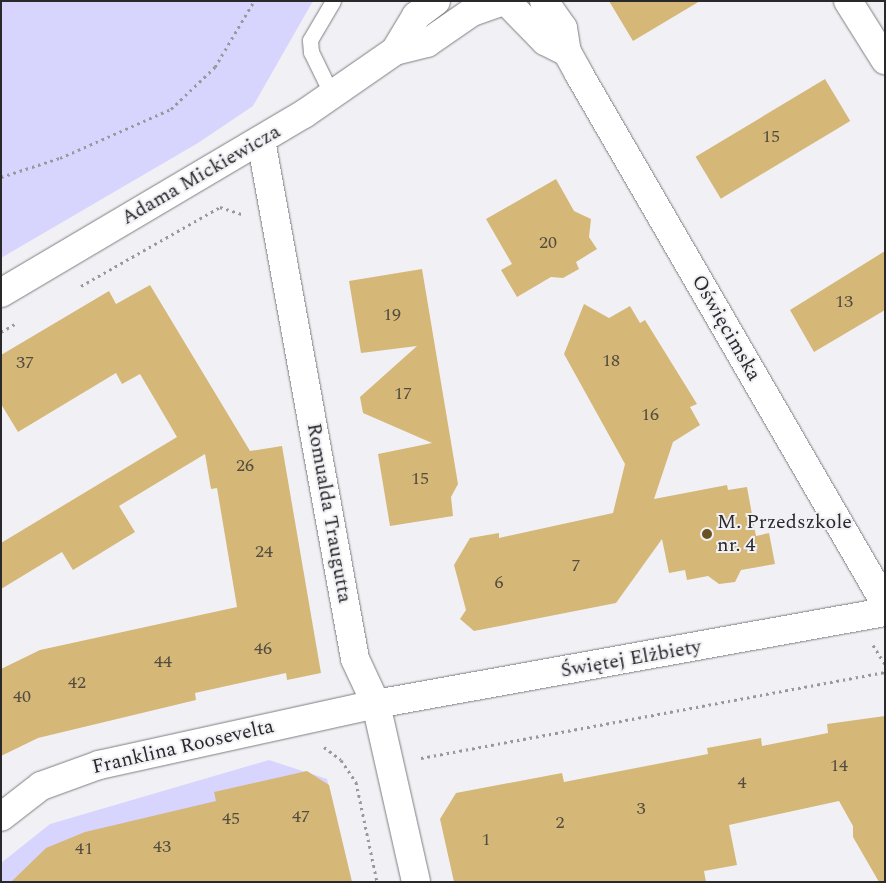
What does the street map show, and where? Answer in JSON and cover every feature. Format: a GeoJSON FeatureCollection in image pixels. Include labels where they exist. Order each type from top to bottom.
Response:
{"type":"FeatureCollection","features":[{"type":"Feature","properties":{"kind":"street","name":"Adama Mickiewicza"},"geometry":{"type":"LineString","coordinates":[[396,51],[416,16],[436,1]]}},
{"type":"Feature","properties":{"kind":"street","name":"Oświęcimska"},"geometry":{"type":"LineString","coordinates":[[544,1],[563,28],[567,52],[885,603]]}},
{"type":"Feature","properties":{"kind":"street"},"geometry":{"type":"LineString","coordinates":[[848,1],[885,60]]}},
{"type":"Feature","properties":{"kind":"street","name":"Adama Mickiewicza"},"geometry":{"type":"LineString","coordinates":[[1,293],[261,140],[396,51],[427,43],[472,12],[505,2]]}},
{"type":"Feature","properties":{"kind":"street"},"geometry":{"type":"LineString","coordinates":[[505,2],[545,41],[567,52]]}},
{"type":"Feature","properties":{"kind":"street","name":"Romualda Traugutta"},"geometry":{"type":"LineString","coordinates":[[261,140],[355,659],[376,704],[416,882]]}},
{"type":"Feature","properties":{"kind":"street","name":"Świętej Elżbiety"},"geometry":{"type":"LineString","coordinates":[[376,704],[885,612]]}},
{"type":"Feature","properties":{"kind":"street","name":"Franklina Roosevelta"},"geometry":{"type":"LineString","coordinates":[[1,817],[41,786],[99,765],[376,704]]}},
{"type":"Feature","properties":{"kind":"lane"},"geometry":{"type":"LineString","coordinates":[[332,94],[311,52],[310,40],[333,1]]}},
{"type":"Feature","properties":{"kind":"path"},"geometry":{"type":"LineString","coordinates":[[1,177],[60,158],[171,109],[215,67],[254,1]]}},
{"type":"Feature","properties":{"kind":"path"},"geometry":{"type":"LineString","coordinates":[[76,288],[220,207],[235,209],[248,220]]}},
{"type":"Feature","properties":{"kind":"path"},"geometry":{"type":"LineString","coordinates":[[1,332],[18,322]]}},
{"type":"Feature","properties":{"kind":"path"},"geometry":{"type":"LineString","coordinates":[[413,760],[885,672]]}},
{"type":"Feature","properties":{"kind":"path"},"geometry":{"type":"LineString","coordinates":[[316,744],[341,760],[356,782],[377,882]]}},
{"type":"Feature","properties":{"kind":"shaded area"},"geometry":{"type":"Polygon","coordinates":[[[1,1],[313,1],[253,106],[198,143],[1,258],[1,1]]]}},
{"type":"Feature","properties":{"kind":"shaded area"},"geometry":{"type":"Polygon","coordinates":[[[269,760],[327,779],[352,882],[1,882],[1,863],[50,824],[269,760]]]}},
{"type":"Feature","properties":{"kind":"building"},"geometry":{"type":"Polygon","coordinates":[[[609,1],[700,1],[633,41],[609,1]]]}},
{"type":"Feature","properties":{"kind":"building"},"geometry":{"type":"Polygon","coordinates":[[[825,79],[850,121],[721,199],[696,157],[825,79]]]}},
{"type":"Feature","properties":{"kind":"building"},"geometry":{"type":"Polygon","coordinates":[[[556,179],[574,211],[591,219],[589,237],[597,249],[576,262],[579,269],[563,278],[551,277],[517,297],[501,270],[512,264],[486,219],[556,179]]]}},
{"type":"Feature","properties":{"kind":"building"},"geometry":{"type":"Polygon","coordinates":[[[885,251],[885,310],[814,352],[790,310],[885,251]]]}},
{"type":"Feature","properties":{"kind":"building"},"geometry":{"type":"Polygon","coordinates":[[[422,269],[458,484],[451,497],[453,516],[390,526],[378,454],[432,443],[363,413],[360,397],[417,346],[361,353],[349,281],[422,269]]]}},
{"type":"Feature","properties":{"kind":"building"},"geometry":{"type":"Polygon","coordinates":[[[150,285],[250,451],[282,446],[321,673],[287,680],[286,673],[195,693],[196,700],[38,738],[1,756],[1,669],[40,650],[237,607],[217,488],[211,489],[205,454],[119,506],[135,532],[73,570],[62,552],[1,589],[1,543],[177,437],[140,374],[122,384],[116,373],[18,432],[1,404],[1,355],[109,291],[116,304],[150,285]]]}},
{"type":"Feature","properties":{"kind":"building"},"geometry":{"type":"Polygon","coordinates":[[[584,304],[609,318],[630,306],[640,323],[645,320],[697,404],[690,407],[700,425],[673,442],[654,499],[727,485],[728,490],[747,487],[756,536],[769,533],[775,564],[741,570],[735,582],[719,584],[708,576],[687,580],[685,570],[669,573],[662,539],[616,603],[474,631],[460,619],[466,610],[454,565],[470,538],[499,533],[499,538],[613,513],[625,464],[564,354],[584,304]]]}},
{"type":"Feature","properties":{"kind":"building"},"geometry":{"type":"Polygon","coordinates":[[[885,716],[885,882],[879,882],[853,837],[853,826],[839,801],[729,825],[737,865],[704,871],[706,882],[454,882],[440,819],[456,793],[562,773],[564,782],[708,754],[707,748],[761,738],[762,746],[828,733],[827,724],[885,716]]]}},
{"type":"Feature","properties":{"kind":"building"},"geometry":{"type":"Polygon","coordinates":[[[307,771],[329,785],[352,882],[11,882],[46,848],[85,832],[216,801],[214,792],[307,771]]]}},
{"type":"Feature","properties":{"kind":"place","name":"M. Przedszkole nr. 4"},"geometry":{"type":"Point","coordinates":[707,534]}}]}
